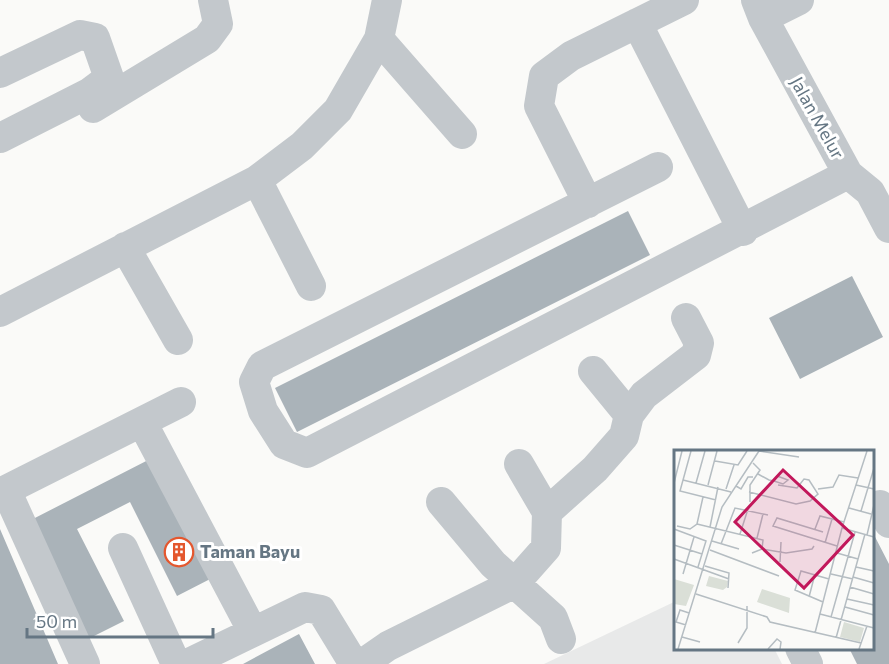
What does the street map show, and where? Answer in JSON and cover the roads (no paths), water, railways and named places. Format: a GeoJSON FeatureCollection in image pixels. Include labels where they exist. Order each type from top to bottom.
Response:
{"type":"FeatureCollection","features":[{"type":"Feature","properties":{"kind":"street"},"geometry":{"type":"LineString","coordinates":[[59,128],[207,39],[218,24],[213,0]]}},
{"type":"Feature","properties":{"kind":"street"},"geometry":{"type":"LineString","coordinates":[[0,312],[257,180],[302,146],[338,110],[380,39],[387,0]]}},
{"type":"Feature","properties":{"kind":"street"},"geometry":{"type":"LineString","coordinates":[[588,203],[539,106],[544,76],[571,56],[684,0]]}},
{"type":"Feature","properties":{"kind":"street"},"geometry":{"type":"LineString","coordinates":[[759,9],[799,0]]}},
{"type":"Feature","properties":{"kind":"street","name":"Jalan Melur"},"geometry":{"type":"LineString","coordinates":[[759,9],[848,174],[870,192],[888,223]]}},
{"type":"Feature","properties":{"kind":"street"},"geometry":{"type":"LineString","coordinates":[[638,22],[742,231]]}},
{"type":"Feature","properties":{"kind":"street"},"geometry":{"type":"LineString","coordinates":[[0,73],[80,35],[95,38],[109,78],[89,93],[2,130]]}},
{"type":"Feature","properties":{"kind":"street"},"geometry":{"type":"LineString","coordinates":[[380,39],[462,134]]}},
{"type":"Feature","properties":{"kind":"street"},"geometry":{"type":"LineString","coordinates":[[658,167],[262,366],[254,381],[263,411],[284,444],[307,453],[742,231],[848,174]]}},
{"type":"Feature","properties":{"kind":"street"},"geometry":{"type":"LineString","coordinates":[[257,180],[311,286]]}},
{"type":"Feature","properties":{"kind":"street"},"geometry":{"type":"LineString","coordinates":[[125,247],[178,340]]}},
{"type":"Feature","properties":{"kind":"street"},"geometry":{"type":"LineString","coordinates":[[547,512],[596,469],[624,436],[628,415],[644,395],[696,356],[699,343],[686,318]]}},
{"type":"Feature","properties":{"kind":"street"},"geometry":{"type":"LineString","coordinates":[[594,371],[628,415]]}},
{"type":"Feature","properties":{"kind":"street"},"geometry":{"type":"LineString","coordinates":[[85,664],[3,491],[181,402]]}},
{"type":"Feature","properties":{"kind":"street"},"geometry":{"type":"LineString","coordinates":[[142,422],[253,632]]}},
{"type":"Feature","properties":{"kind":"street"},"geometry":{"type":"LineString","coordinates":[[362,664],[388,646],[515,583],[546,548],[547,512],[519,464]]}},
{"type":"Feature","properties":{"kind":"street"},"geometry":{"type":"LineString","coordinates":[[441,502],[493,564],[554,618],[561,639]]}},
{"type":"Feature","properties":{"kind":"street"},"geometry":{"type":"LineString","coordinates":[[123,548],[176,664]]}},
{"type":"Feature","properties":{"kind":"street"},"geometry":{"type":"LineString","coordinates":[[188,664],[305,607],[321,610],[354,664]]}},
{"type":"Feature","properties":{"kind":"street"},"geometry":{"type":"LineString","coordinates":[[800,649],[808,664]]}},
{"type":"Feature","properties":{"kind":"place","name":"Taman Bayu"},"geometry":{"type":"Point","coordinates":[179,552]}}]}
